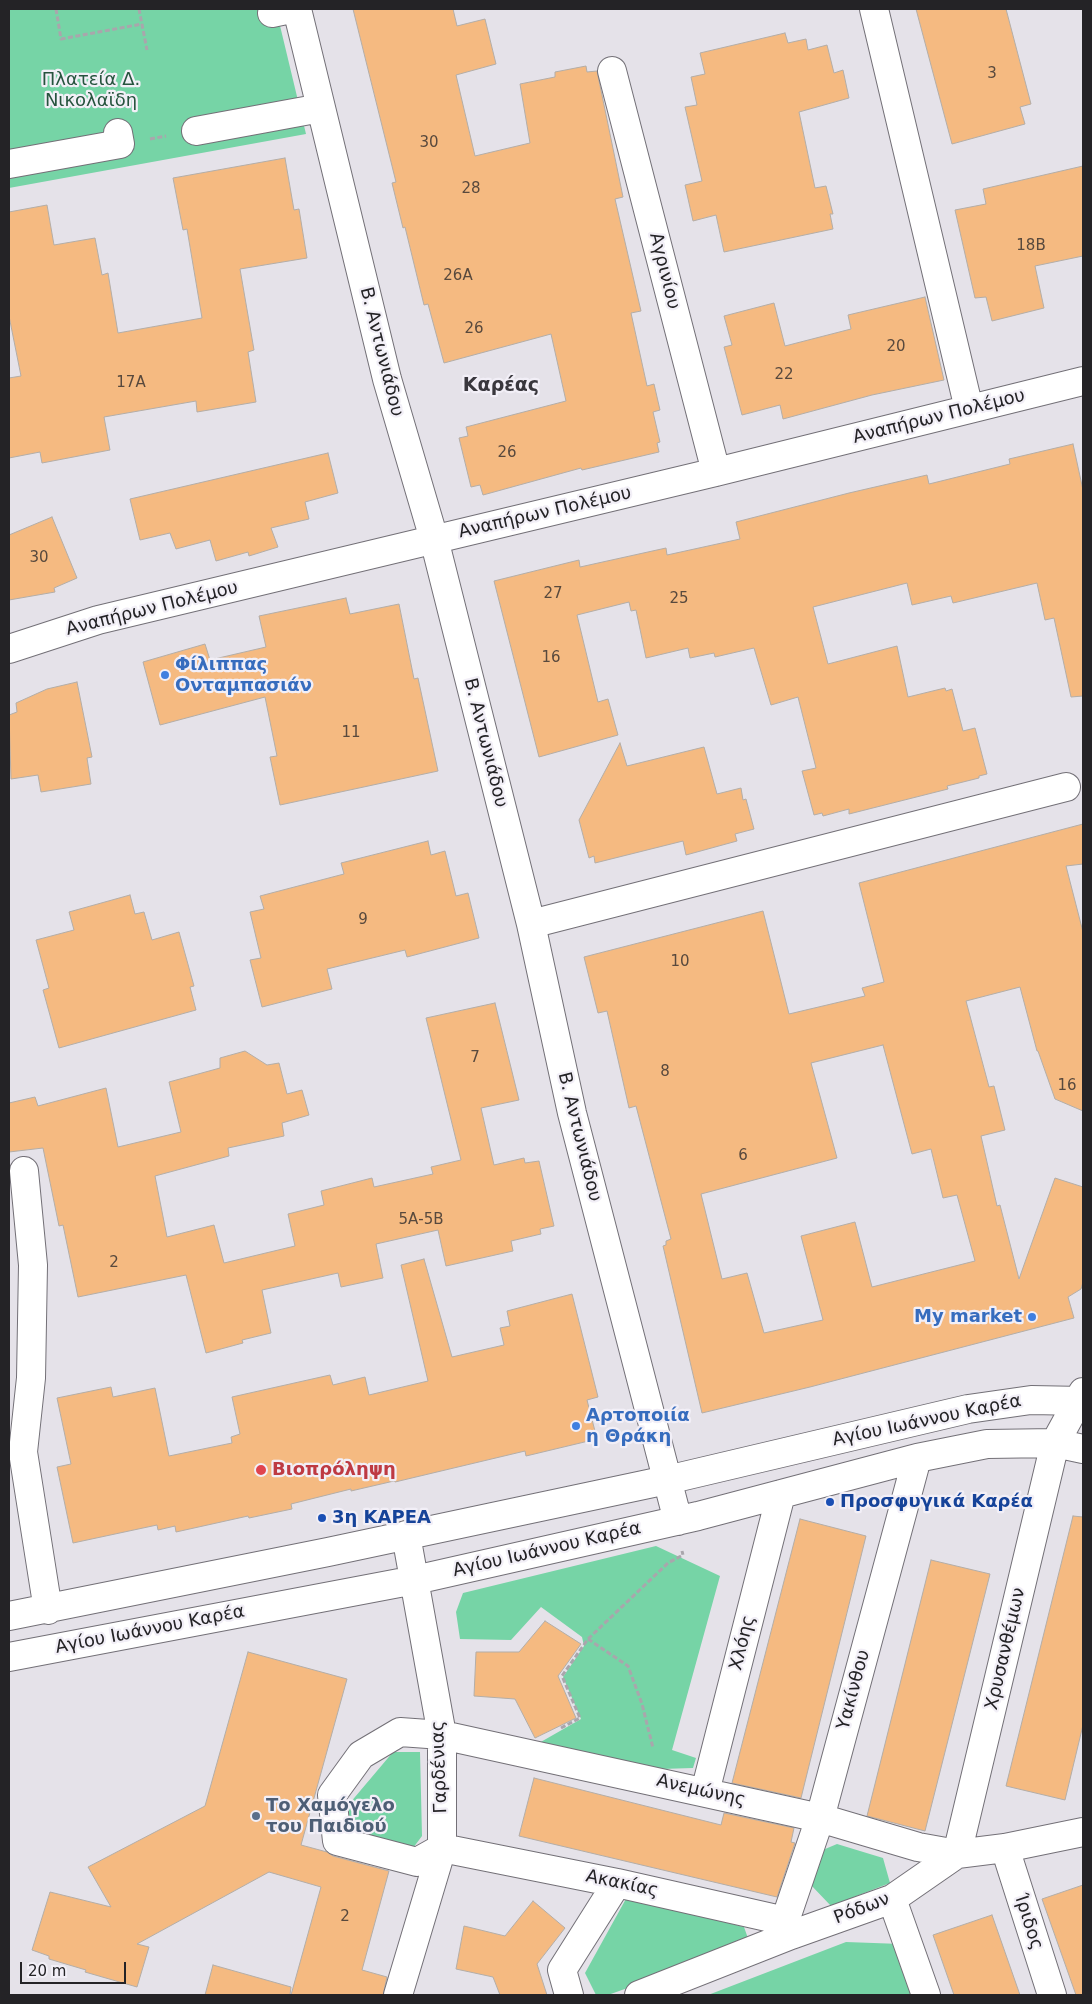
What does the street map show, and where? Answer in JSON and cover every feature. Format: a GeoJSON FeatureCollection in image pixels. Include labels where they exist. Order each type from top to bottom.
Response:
{"type":"FeatureCollection","features":[{"type":"Feature","properties":{"kind":"street"},"geometry":{"type":"LineString","coordinates":[[874,9],[969,409]]}},
{"type":"Feature","properties":{"kind":"street","name":"Β. Αντωνιάδου"},"geometry":{"type":"LineString","coordinates":[[286,10],[321,108],[387,379],[434,539],[531,924],[572,1114],[678,1520]]}},
{"type":"Feature","properties":{"kind":"street","name":"Αγρινίου"},"geometry":{"type":"LineString","coordinates":[[612,70],[716,472]]}},
{"type":"Feature","properties":{"kind":"street"},"geometry":{"type":"LineString","coordinates":[[196,131],[321,108]]}},
{"type":"Feature","properties":{"kind":"street"},"geometry":{"type":"LineString","coordinates":[[9,164],[119,138]]}},
{"type":"Feature","properties":{"kind":"street","name":"Αναπήρων Πολέμου"},"geometry":{"type":"LineString","coordinates":[[9,649],[98,620],[716,472],[1083,381]]}},
{"type":"Feature","properties":{"kind":"street"},"geometry":{"type":"LineString","coordinates":[[531,924],[1066,787]]}},
{"type":"Feature","properties":{"kind":"street"},"geometry":{"type":"LineString","coordinates":[[24,1171],[33,1264],[31,1378],[23,1452],[48,1610]]}},
{"type":"Feature","properties":{"kind":"street","name":"Αγίου Ιωάννου Καρέα"},"geometry":{"type":"LineString","coordinates":[[9,1616],[48,1610],[667,1480],[968,1409],[1030,1400],[1081,1398]]}},
{"type":"Feature","properties":{"kind":"street","name":"Χρυσανθέμων"},"geometry":{"type":"LineString","coordinates":[[957,1854],[1055,1443],[1081,1398]]}},
{"type":"Feature","properties":{"kind":"street","name":"Αγίου Ιωάννου Καρέα"},"geometry":{"type":"LineString","coordinates":[[9,1657],[415,1580],[678,1520],[917,1458],[986,1444],[1055,1443],[1083,1449]]}},
{"type":"Feature","properties":{"kind":"street","name":"Υακίνθου"},"geometry":{"type":"LineString","coordinates":[[788,1928],[820,1818],[917,1458]]}},
{"type":"Feature","properties":{"kind":"street","name":"Χλόης"},"geometry":{"type":"LineString","coordinates":[[705,1792],[781,1494]]}},
{"type":"Feature","properties":{"kind":"street","name":"Γαρδένιας"},"geometry":{"type":"LineString","coordinates":[[398,1995],[442,1848],[442,1735],[406,1535]]}},
{"type":"Feature","properties":{"kind":"street","name":"Ανεμώνης"},"geometry":{"type":"LineString","coordinates":[[442,1848],[417,1862],[337,1841],[332,1795],[361,1755],[400,1732],[442,1735],[661,1782],[820,1818],[918,1847],[957,1854]]}},
{"type":"Feature","properties":{"kind":"street","name":"Ρόδων"},"geometry":{"type":"LineString","coordinates":[[639,1995],[788,1928],[892,1899],[957,1854],[1005,1848],[1083,1832]]}},
{"type":"Feature","properties":{"kind":"street","name":"Ακακίας"},"geometry":{"type":"LineString","coordinates":[[442,1848],[617,1883],[788,1928]]}},
{"type":"Feature","properties":{"kind":"street","name":"Ίριδος"},"geometry":{"type":"LineString","coordinates":[[1005,1848],[1052,1995]]}},
{"type":"Feature","properties":{"kind":"street"},"geometry":{"type":"LineString","coordinates":[[568,1995],[562,1970],[617,1883]]}},
{"type":"Feature","properties":{"kind":"street"},"geometry":{"type":"LineString","coordinates":[[892,1899],[926,1995]]}},
{"type":"Feature","properties":{"kind":"path"},"geometry":{"type":"LineString","coordinates":[[56,9],[61,39],[142,24]]}},
{"type":"Feature","properties":{"kind":"path"},"geometry":{"type":"LineString","coordinates":[[139,9],[147,50]]}},
{"type":"Feature","properties":{"kind":"path"},"geometry":{"type":"LineString","coordinates":[[119,138],[196,131]]}},
{"type":"Feature","properties":{"kind":"path"},"geometry":{"type":"LineString","coordinates":[[521,1752],[534,1741],[580,1718],[562,1676],[588,1639],[668,1563],[682,1555]]}},
{"type":"Feature","properties":{"kind":"path"},"geometry":{"type":"LineString","coordinates":[[588,1639],[628,1666],[642,1704],[661,1782]]}},
{"type":"Feature","properties":{"kind":"green space","name":"Πλατεία Δ. Νικολαϊδη"},"geometry":{"type":"Polygon","coordinates":[[[9,9],[276,9],[306,134],[9,188],[9,9]]]}},
{"type":"Feature","properties":{"kind":"green space"},"geometry":{"type":"Polygon","coordinates":[[[656,1546],[720,1576],[672,1750],[696,1758],[693,1768],[661,1769],[539,1743],[581,1719],[563,1677],[584,1646],[582,1637],[541,1607],[511,1640],[460,1639],[456,1612],[463,1593],[656,1546]]]}},
{"type":"Feature","properties":{"kind":"green space"},"geometry":{"type":"Polygon","coordinates":[[[393,1752],[420,1752],[422,1836],[413,1848],[350,1833],[344,1810],[393,1752]]]}},
{"type":"Feature","properties":{"kind":"green space"},"geometry":{"type":"Polygon","coordinates":[[[837,1844],[883,1858],[890,1883],[831,1906],[810,1884],[818,1852],[837,1844]]]}},
{"type":"Feature","properties":{"kind":"green space"},"geometry":{"type":"Polygon","coordinates":[[[627,1897],[744,1927],[750,1944],[608,1995],[596,1995],[585,1973],[627,1897]]]}},
{"type":"Feature","properties":{"kind":"green space"},"geometry":{"type":"Polygon","coordinates":[[[846,1942],[901,1944],[918,1995],[708,1995],[846,1942]]]}},
{"type":"Feature","properties":{"kind":"building"},"geometry":{"type":"Polygon","coordinates":[[[353,9],[453,9],[457,26],[485,19],[496,64],[456,75],[475,156],[530,143],[520,84],[555,77],[555,72],[586,66],[587,72],[597,71],[623,197],[615,199],[641,311],[631,313],[647,386],[654,384],[660,410],[653,412],[660,442],[657,443],[659,452],[582,470],[581,468],[483,495],[480,485],[471,487],[459,438],[468,436],[466,427],[566,401],[551,334],[444,363],[428,304],[424,305],[405,227],[403,228],[392,183],[396,182],[353,9]]]}},
{"type":"Feature","properties":{"kind":"building"},"geometry":{"type":"Polygon","coordinates":[[[916,9],[1006,9],[1031,104],[1020,107],[1025,124],[952,144],[916,9]]]}},
{"type":"Feature","properties":{"kind":"building"},"geometry":{"type":"Polygon","coordinates":[[[785,33],[788,43],[806,39],[808,50],[827,45],[834,73],[843,70],[849,98],[799,112],[815,188],[826,186],[833,214],[830,214],[833,229],[724,252],[716,215],[693,221],[685,185],[702,181],[685,107],[697,105],[691,77],[705,74],[700,53],[785,33]]]}},
{"type":"Feature","properties":{"kind":"building"},"geometry":{"type":"Polygon","coordinates":[[[285,158],[294,210],[299,209],[307,258],[240,269],[254,350],[248,352],[256,402],[197,412],[196,401],[104,417],[110,450],[42,463],[40,452],[9,458],[9,378],[21,376],[9,316],[9,212],[47,205],[54,245],[95,238],[102,275],[108,273],[118,333],[202,318],[187,229],[183,230],[173,178],[285,158]]]}},
{"type":"Feature","properties":{"kind":"building"},"geometry":{"type":"Polygon","coordinates":[[[1083,166],[1083,256],[1035,266],[1044,308],[992,321],[986,297],[975,298],[955,210],[986,204],[983,189],[1083,166]]]}},
{"type":"Feature","properties":{"kind":"building"},"geometry":{"type":"Polygon","coordinates":[[[925,297],[944,380],[872,395],[783,419],[780,405],[742,415],[724,347],[732,345],[724,316],[774,303],[785,346],[851,329],[848,315],[925,297]]]}},
{"type":"Feature","properties":{"kind":"building"},"geometry":{"type":"Polygon","coordinates":[[[1073,444],[1083,490],[1083,696],[1071,697],[1054,618],[1045,620],[1037,583],[953,603],[951,596],[912,605],[907,583],[813,607],[828,664],[897,646],[908,697],[945,688],[946,691],[952,689],[963,731],[975,728],[987,774],[979,776],[979,778],[947,786],[948,789],[849,814],[849,809],[823,816],[822,813],[814,815],[802,771],[816,768],[798,697],[771,705],[754,648],[715,657],[714,653],[690,658],[688,648],[646,658],[636,610],[631,611],[629,602],[577,615],[598,702],[608,699],[618,735],[539,757],[494,581],[579,560],[580,567],[666,548],[667,555],[740,539],[736,522],[927,475],[929,484],[1010,464],[1009,459],[1073,444]]]}},
{"type":"Feature","properties":{"kind":"building"},"geometry":{"type":"Polygon","coordinates":[[[328,453],[338,493],[305,502],[309,519],[271,528],[278,547],[249,556],[248,552],[216,561],[210,540],[176,549],[170,533],[140,540],[130,499],[328,453]]]}},
{"type":"Feature","properties":{"kind":"building"},"geometry":{"type":"Polygon","coordinates":[[[52,517],[77,578],[54,588],[55,592],[9,600],[9,535],[52,517]]]}},
{"type":"Feature","properties":{"kind":"building"},"geometry":{"type":"Polygon","coordinates":[[[346,598],[350,614],[399,604],[414,679],[418,678],[438,771],[280,805],[270,757],[277,756],[265,697],[160,725],[143,662],[205,644],[210,660],[266,647],[259,616],[346,598]]]}},
{"type":"Feature","properties":{"kind":"building"},"geometry":{"type":"Polygon","coordinates":[[[77,682],[92,757],[87,758],[91,784],[41,792],[38,775],[11,779],[9,715],[17,712],[16,703],[47,689],[77,682]]]}},
{"type":"Feature","properties":{"kind":"building"},"geometry":{"type":"Polygon","coordinates":[[[620,743],[627,766],[704,747],[717,794],[741,788],[743,800],[746,799],[754,829],[735,834],[737,841],[686,855],[683,841],[595,863],[594,856],[589,858],[579,820],[620,743]]]}},
{"type":"Feature","properties":{"kind":"building"},"geometry":{"type":"Polygon","coordinates":[[[1083,824],[1083,864],[1066,866],[1083,932],[1083,1111],[1055,1099],[1037,1051],[1020,987],[966,1001],[989,1087],[994,1086],[1005,1130],[981,1136],[997,1206],[1000,1205],[1019,1279],[1055,1178],[1083,1187],[1083,1282],[1081,1289],[1068,1297],[1074,1318],[810,1387],[702,1413],[663,1246],[666,1245],[666,1241],[671,1239],[636,1106],[629,1108],[607,1011],[598,1013],[584,957],[763,911],[789,1014],[865,996],[862,988],[884,982],[859,883],[1083,824]],[[883,1045],[811,1063],[837,1158],[701,1194],[722,1279],[747,1273],[764,1333],[823,1320],[801,1236],[855,1222],[872,1287],[975,1261],[957,1195],[943,1198],[931,1149],[912,1154],[883,1045]]]}},
{"type":"Feature","properties":{"kind":"building"},"geometry":{"type":"Polygon","coordinates":[[[428,841],[431,855],[445,851],[456,896],[468,893],[479,938],[407,957],[405,950],[327,969],[332,989],[262,1007],[250,960],[261,958],[250,912],[264,909],[260,896],[344,874],[341,863],[428,841]]]}},
{"type":"Feature","properties":{"kind":"building"},"geometry":{"type":"Polygon","coordinates":[[[130,895],[135,914],[144,912],[152,940],[179,932],[194,986],[190,987],[196,1010],[59,1048],[43,990],[49,988],[36,940],[74,930],[69,912],[130,895]]]}},
{"type":"Feature","properties":{"kind":"building"},"geometry":{"type":"Polygon","coordinates":[[[495,1003],[519,1100],[481,1108],[494,1165],[524,1158],[525,1163],[539,1161],[554,1226],[540,1229],[541,1234],[511,1241],[513,1251],[446,1266],[438,1230],[376,1244],[383,1278],[341,1287],[338,1273],[262,1290],[271,1333],[242,1340],[243,1343],[206,1353],[186,1275],[78,1297],[63,1225],[59,1226],[43,1148],[9,1152],[9,1103],[35,1097],[38,1106],[106,1088],[118,1147],[181,1132],[169,1082],[220,1068],[220,1058],[245,1051],[267,1065],[279,1063],[287,1094],[302,1090],[309,1115],[282,1123],[284,1136],[228,1148],[229,1156],[155,1176],[167,1237],[214,1225],[224,1263],[295,1246],[288,1214],[324,1205],[321,1191],[372,1178],[374,1187],[433,1174],[431,1167],[461,1160],[426,1018],[495,1003]]]}},
{"type":"Feature","properties":{"kind":"building"},"geometry":{"type":"Polygon","coordinates":[[[424,1259],[452,1357],[504,1345],[500,1328],[510,1326],[507,1311],[572,1294],[598,1397],[587,1400],[597,1439],[526,1456],[525,1451],[395,1482],[351,1491],[351,1489],[291,1504],[292,1509],[249,1518],[248,1516],[176,1532],[175,1526],[158,1530],[157,1525],[73,1543],[57,1467],[71,1464],[57,1398],[111,1387],[113,1397],[155,1388],[169,1456],[232,1443],[231,1437],[240,1434],[232,1397],[330,1375],[333,1385],[365,1377],[369,1395],[428,1381],[401,1265],[424,1259]]]}},
{"type":"Feature","properties":{"kind":"building"},"geometry":{"type":"Polygon","coordinates":[[[1073,1516],[1083,1517],[1083,1725],[1065,1800],[1006,1786],[1073,1516]]]}},
{"type":"Feature","properties":{"kind":"building"},"geometry":{"type":"Polygon","coordinates":[[[800,1519],[866,1536],[801,1798],[732,1783],[800,1519]]]}},
{"type":"Feature","properties":{"kind":"building"},"geometry":{"type":"Polygon","coordinates":[[[931,1560],[990,1574],[925,1831],[867,1816],[931,1560]]]}},
{"type":"Feature","properties":{"kind":"building"},"geometry":{"type":"Polygon","coordinates":[[[545,1621],[581,1644],[558,1676],[576,1718],[535,1738],[515,1699],[474,1696],[476,1652],[519,1652],[545,1621]]]}},
{"type":"Feature","properties":{"kind":"building","name":"Το Χαμόγελο του Παιδιού"},"geometry":{"type":"Polygon","coordinates":[[[248,1652],[347,1679],[301,1845],[389,1871],[362,1970],[387,1977],[383,1995],[291,1995],[321,1887],[269,1872],[137,1944],[149,1947],[137,1987],[85,1972],[86,1970],[49,1959],[49,1956],[32,1950],[50,1892],[111,1907],[88,1867],[205,1806],[248,1652]]]}},
{"type":"Feature","properties":{"kind":"building"},"geometry":{"type":"Polygon","coordinates":[[[534,1778],[721,1825],[724,1813],[794,1828],[791,1842],[795,1843],[777,1897],[519,1836],[534,1778]]]}},
{"type":"Feature","properties":{"kind":"building"},"geometry":{"type":"Polygon","coordinates":[[[1083,1885],[1083,1995],[1076,1995],[1042,1899],[1083,1885]]]}},
{"type":"Feature","properties":{"kind":"building"},"geometry":{"type":"Polygon","coordinates":[[[533,1901],[565,1928],[537,1964],[547,1995],[500,1995],[493,1977],[456,1969],[464,1926],[505,1936],[533,1901]]]}},
{"type":"Feature","properties":{"kind":"building"},"geometry":{"type":"Polygon","coordinates":[[[992,1915],[1020,1995],[954,1995],[933,1935],[992,1915]]]}},
{"type":"Feature","properties":{"kind":"building"},"geometry":{"type":"Polygon","coordinates":[[[213,1965],[291,1987],[290,1995],[205,1995],[213,1965]]]}},
{"type":"Feature","properties":{"kind":"place","name":"Φίλιππας Ονταμπασιάν"},"geometry":{"type":"Point","coordinates":[165,675]}},
{"type":"Feature","properties":{"kind":"place","name":"My market"},"geometry":{"type":"Point","coordinates":[1032,1317]}},
{"type":"Feature","properties":{"kind":"place","name":"Αρτοποιία η Θράκη"},"geometry":{"type":"Point","coordinates":[576,1426]}},
{"type":"Feature","properties":{"kind":"place","name":"Βιοπρόληψη"},"geometry":{"type":"Point","coordinates":[261,1470]}},
{"type":"Feature","properties":{"kind":"place","name":"Προσφυγικά Καρέα"},"geometry":{"type":"Point","coordinates":[830,1502]}},
{"type":"Feature","properties":{"kind":"place","name":"3η ΚΑΡΕΑ"},"geometry":{"type":"Point","coordinates":[322,1518]}},
{"type":"Feature","properties":{"kind":"place","name":"Το Χαμόγελο του Παιδιού"},"geometry":{"type":"Point","coordinates":[256,1816]}},
{"type":"Feature","properties":{"kind":"district","name":"Καρέας"},"geometry":{"type":"Point","coordinates":[501,386]}}]}
